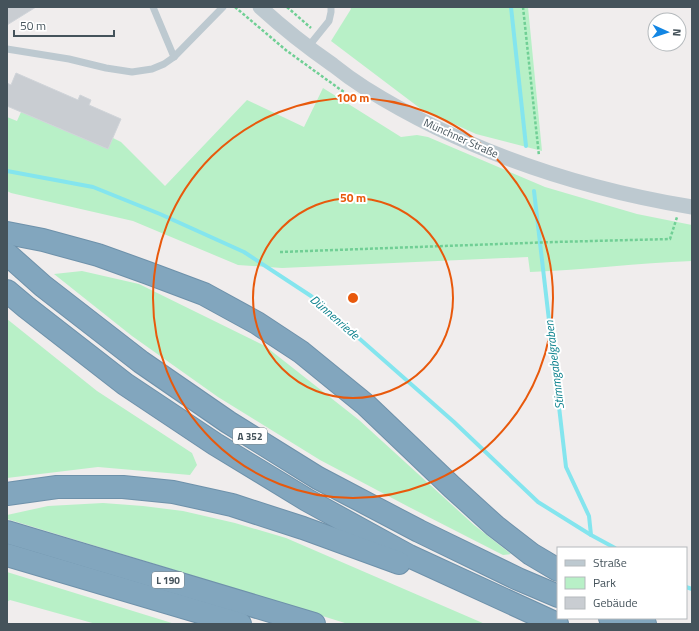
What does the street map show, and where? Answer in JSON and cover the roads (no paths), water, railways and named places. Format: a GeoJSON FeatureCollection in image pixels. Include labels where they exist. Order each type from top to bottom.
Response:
{"type":"FeatureCollection","features":[{"type":"Feature","properties":{"kind":"highway"},"geometry":{"type":"LineString","coordinates":[[7,233],[43,240],[98,255],[204,294],[257,323],[301,352],[366,405],[495,526],[531,554],[557,569]]}},
{"type":"Feature","properties":{"kind":"highway","name":"A 352"},"geometry":{"type":"LineString","coordinates":[[7,254],[43,286],[141,362],[228,422],[279,454],[318,478],[419,531],[518,579],[557,596]]}},
{"type":"Feature","properties":{"kind":"highway","name":"A 352"},"geometry":{"type":"LineString","coordinates":[[7,291],[125,384],[215,444],[307,500],[409,556],[557,624]]}},
{"type":"Feature","properties":{"kind":"highway"},"geometry":{"type":"LineString","coordinates":[[7,494],[57,487],[122,487],[173,492],[232,505],[303,528],[511,604]]}},
{"type":"Feature","properties":{"kind":"highway","name":"L 190"},"geometry":{"type":"LineString","coordinates":[[14,534],[314,624]]}},
{"type":"Feature","properties":{"kind":"highway","name":"L 190"},"geometry":{"type":"LineString","coordinates":[[7,555],[240,624]]}},
{"type":"Feature","properties":{"kind":"highway"},"geometry":{"type":"LineString","coordinates":[[612,619],[625,624]]}},
{"type":"Feature","properties":{"kind":"street","name":"Münchner Straße"},"geometry":{"type":"LineString","coordinates":[[260,7],[308,47],[363,87],[422,120],[475,145],[537,169],[573,180],[622,193],[692,206]]}},
{"type":"Feature","properties":{"kind":"lane"},"geometry":{"type":"LineString","coordinates":[[153,7],[174,57]]}},
{"type":"Feature","properties":{"kind":"lane"},"geometry":{"type":"LineString","coordinates":[[7,48],[132,72],[152,69],[164,64],[174,57],[223,7]]}},
{"type":"Feature","properties":{"kind":"lane"},"geometry":{"type":"LineString","coordinates":[[308,47],[329,21],[331,12],[330,7]]}},
{"type":"Feature","properties":{"kind":"waterway","name":"Stimmgabelgraben"},"geometry":{"type":"LineString","coordinates":[[511,7],[526,146]]}},
{"type":"Feature","properties":{"kind":"waterway","name":"Dünnenriede"},"geometry":{"type":"LineString","coordinates":[[7,171],[93,187],[160,214],[244,252],[311,296],[454,422],[538,502],[613,547]]}},
{"type":"Feature","properties":{"kind":"waterway","name":"Stimmgabelgraben"},"geometry":{"type":"LineString","coordinates":[[534,191],[566,467],[589,516],[591,535]]}},
{"type":"Feature","properties":{"kind":"waterway","name":"Dünnenriede"},"geometry":{"type":"LineString","coordinates":[[687,587],[692,589]]}}]}
